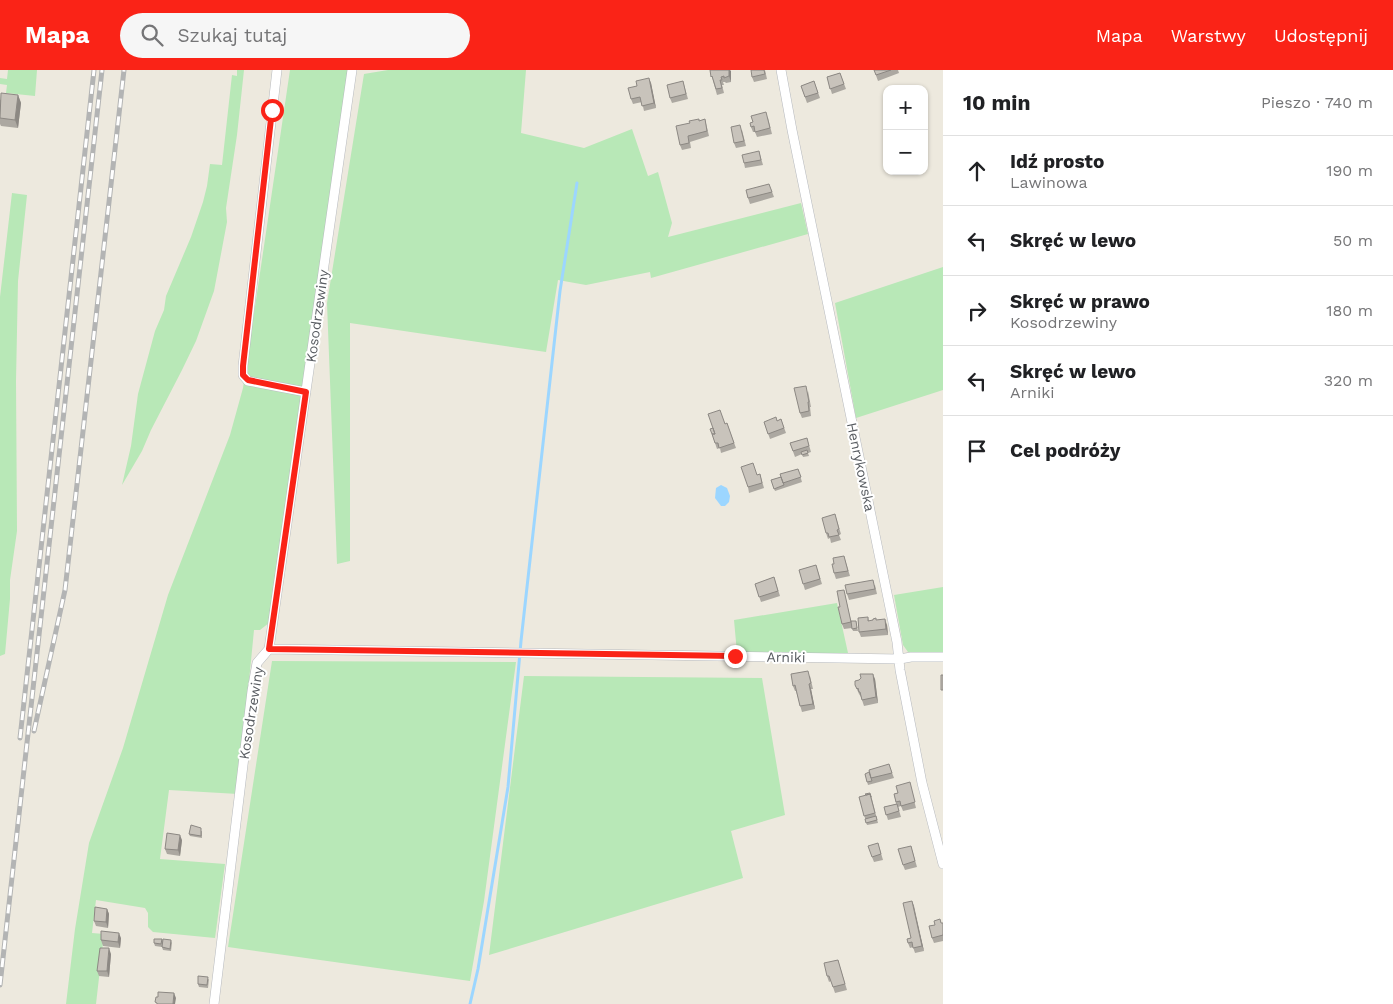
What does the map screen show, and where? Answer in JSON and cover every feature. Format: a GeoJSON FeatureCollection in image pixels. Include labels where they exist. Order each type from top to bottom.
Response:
{"type":"FeatureCollection","features":[{"type":"Feature","properties":{"kind":"street"},"geometry":{"type":"LineString","coordinates":[[277,70],[243,375],[248,380],[306,392]]}},
{"type":"Feature","properties":{"kind":"street","name":"Kosodrzewiny"},"geometry":{"type":"LineString","coordinates":[[214,1004],[252,691],[257,663],[269,649],[352,70]]}},
{"type":"Feature","properties":{"kind":"street","name":"Henrykowska"},"geometry":{"type":"LineString","coordinates":[[781,70],[884,578],[922,783],[943,864]]}},
{"type":"Feature","properties":{"kind":"street","name":"Arniki"},"geometry":{"type":"LineString","coordinates":[[269,649],[900,659],[943,657]]}},
{"type":"Feature","properties":{"kind":"green space"},"geometry":{"type":"Polygon","coordinates":[[[8,70],[37,70],[35,96],[6,93],[7,85],[0,84],[0,78],[7,79],[8,70]]]}},
{"type":"Feature","properties":{"kind":"green space"},"geometry":{"type":"Polygon","coordinates":[[[237,70],[244,70],[226,208],[227,222],[214,291],[196,341],[142,451],[122,485],[131,446],[138,394],[155,331],[164,310],[166,296],[191,237],[203,202],[210,164],[222,165],[232,75],[237,76],[237,70]]]}},
{"type":"Feature","properties":{"kind":"green space"},"geometry":{"type":"Polygon","coordinates":[[[290,70],[352,70],[274,619],[260,630],[254,630],[238,794],[169,790],[160,859],[225,864],[215,938],[153,932],[148,927],[148,913],[145,908],[96,900],[92,933],[104,934],[96,1004],[66,1004],[75,929],[89,843],[123,748],[168,595],[230,435],[243,388],[290,70]]]}},
{"type":"Feature","properties":{"kind":"green space"},"geometry":{"type":"Polygon","coordinates":[[[388,70],[526,70],[521,133],[584,148],[632,129],[648,176],[658,172],[672,223],[668,237],[801,203],[808,234],[651,278],[650,272],[586,285],[558,280],[546,352],[350,323],[350,561],[337,564],[327,303],[364,74],[388,70]]]}},
{"type":"Feature","properties":{"kind":"green space"},"geometry":{"type":"Polygon","coordinates":[[[12,193],[27,195],[18,281],[16,381],[17,531],[10,580],[5,654],[0,656],[0,297],[12,193]]]}},
{"type":"Feature","properties":{"kind":"green space"},"geometry":{"type":"Polygon","coordinates":[[[943,267],[943,390],[856,418],[835,303],[943,267]]]}},
{"type":"Feature","properties":{"kind":"green space"},"geometry":{"type":"Polygon","coordinates":[[[943,587],[943,652],[908,652],[903,645],[894,595],[943,587]]]}},
{"type":"Feature","properties":{"kind":"green space"},"geometry":{"type":"Polygon","coordinates":[[[837,603],[848,653],[737,653],[734,620],[837,603]]]}},
{"type":"Feature","properties":{"kind":"green space"},"geometry":{"type":"Polygon","coordinates":[[[272,661],[516,662],[484,901],[470,981],[228,947],[272,661]]]}},
{"type":"Feature","properties":{"kind":"green space"},"geometry":{"type":"Polygon","coordinates":[[[524,676],[762,678],[785,815],[731,831],[743,878],[489,955],[524,676]]]}},
{"type":"Feature","properties":{"kind":"water"},"geometry":{"type":"Polygon","coordinates":[[[721,485],[727,488],[730,496],[729,502],[725,506],[721,506],[715,498],[716,488],[721,485]]]}},
{"type":"Feature","properties":{"kind":"building"},"geometry":{"type":"Polygon","coordinates":[[[710,70],[729,70],[729,76],[721,77],[722,88],[716,89],[710,70]]]}},
{"type":"Feature","properties":{"kind":"building"},"geometry":{"type":"Polygon","coordinates":[[[751,70],[764,70],[765,74],[752,77],[751,70]]]}},
{"type":"Feature","properties":{"kind":"building"},"geometry":{"type":"Polygon","coordinates":[[[874,70],[891,70],[876,75],[874,70]]]}},
{"type":"Feature","properties":{"kind":"building"},"geometry":{"type":"Polygon","coordinates":[[[840,73],[844,84],[830,89],[827,77],[840,73]]]}},
{"type":"Feature","properties":{"kind":"building"},"geometry":{"type":"Polygon","coordinates":[[[649,78],[654,103],[642,106],[640,97],[631,99],[628,88],[637,86],[636,81],[649,78]]]}},
{"type":"Feature","properties":{"kind":"building"},"geometry":{"type":"Polygon","coordinates":[[[683,81],[686,94],[670,98],[667,85],[683,81]]]}},
{"type":"Feature","properties":{"kind":"building"},"geometry":{"type":"Polygon","coordinates":[[[814,81],[818,93],[805,97],[801,86],[814,81]]]}},
{"type":"Feature","properties":{"kind":"building"},"geometry":{"type":"Polygon","coordinates":[[[1,93],[18,95],[15,120],[0,118],[1,93]]]}},
{"type":"Feature","properties":{"kind":"building"},"geometry":{"type":"Polygon","coordinates":[[[766,112],[770,128],[755,132],[754,126],[751,127],[750,123],[753,122],[751,116],[766,112]]]}},
{"type":"Feature","properties":{"kind":"building"},"geometry":{"type":"Polygon","coordinates":[[[699,119],[699,121],[705,119],[707,131],[688,136],[689,143],[680,145],[676,126],[699,119]]]}},
{"type":"Feature","properties":{"kind":"building"},"geometry":{"type":"Polygon","coordinates":[[[740,125],[744,141],[734,143],[731,127],[740,125]]]}},
{"type":"Feature","properties":{"kind":"building"},"geometry":{"type":"Polygon","coordinates":[[[759,151],[761,160],[744,163],[742,155],[759,151]]]}},
{"type":"Feature","properties":{"kind":"building"},"geometry":{"type":"Polygon","coordinates":[[[769,184],[772,192],[748,198],[746,190],[769,184]]]}},
{"type":"Feature","properties":{"kind":"building"},"geometry":{"type":"Polygon","coordinates":[[[806,386],[809,411],[800,413],[794,388],[806,386]]]}},
{"type":"Feature","properties":{"kind":"building"},"geometry":{"type":"Polygon","coordinates":[[[720,410],[734,443],[719,448],[712,434],[715,434],[708,414],[720,410]]]}},
{"type":"Feature","properties":{"kind":"building"},"geometry":{"type":"Polygon","coordinates":[[[776,417],[777,421],[781,419],[784,428],[768,434],[764,422],[776,417]]]}},
{"type":"Feature","properties":{"kind":"building"},"geometry":{"type":"Polygon","coordinates":[[[713,428],[715,434],[712,434],[710,429],[713,428]]]}},
{"type":"Feature","properties":{"kind":"building"},"geometry":{"type":"Polygon","coordinates":[[[807,438],[809,446],[793,451],[790,443],[807,438]]]}},
{"type":"Feature","properties":{"kind":"building"},"geometry":{"type":"Polygon","coordinates":[[[807,450],[808,453],[802,455],[801,452],[807,450]]]}},
{"type":"Feature","properties":{"kind":"building"},"geometry":{"type":"Polygon","coordinates":[[[753,463],[757,475],[760,474],[762,483],[748,487],[741,467],[753,463]]]}},
{"type":"Feature","properties":{"kind":"building"},"geometry":{"type":"Polygon","coordinates":[[[798,469],[801,477],[783,483],[780,474],[798,469]]]}},
{"type":"Feature","properties":{"kind":"building"},"geometry":{"type":"Polygon","coordinates":[[[781,477],[784,485],[774,489],[771,480],[781,477]]]}},
{"type":"Feature","properties":{"kind":"building"},"geometry":{"type":"Polygon","coordinates":[[[835,514],[839,535],[829,537],[822,518],[835,514]]]}},
{"type":"Feature","properties":{"kind":"building"},"geometry":{"type":"Polygon","coordinates":[[[844,556],[848,571],[834,573],[833,558],[844,556]]]}},
{"type":"Feature","properties":{"kind":"building"},"geometry":{"type":"Polygon","coordinates":[[[816,565],[820,579],[803,584],[799,570],[816,565]]]}},
{"type":"Feature","properties":{"kind":"building"},"geometry":{"type":"Polygon","coordinates":[[[774,577],[778,591],[759,597],[755,584],[774,577]]]}},
{"type":"Feature","properties":{"kind":"building"},"geometry":{"type":"Polygon","coordinates":[[[873,580],[875,589],[847,594],[845,585],[873,580]]]}},
{"type":"Feature","properties":{"kind":"building"},"geometry":{"type":"Polygon","coordinates":[[[844,590],[851,622],[842,624],[837,591],[844,590]]]}},
{"type":"Feature","properties":{"kind":"building"},"geometry":{"type":"Polygon","coordinates":[[[868,617],[868,621],[876,618],[876,620],[885,619],[886,629],[859,632],[858,618],[868,617]]]}},
{"type":"Feature","properties":{"kind":"building"},"geometry":{"type":"Polygon","coordinates":[[[851,621],[856,621],[857,628],[852,629],[851,621]]]}},
{"type":"Feature","properties":{"kind":"building"},"geometry":{"type":"Polygon","coordinates":[[[808,671],[813,704],[800,706],[791,674],[808,671]]]}},
{"type":"Feature","properties":{"kind":"building"},"geometry":{"type":"Polygon","coordinates":[[[860,674],[873,674],[876,697],[862,700],[860,692],[855,685],[855,681],[861,678],[860,674]]]}},
{"type":"Feature","properties":{"kind":"building"},"geometry":{"type":"Polygon","coordinates":[[[941,675],[943,675],[943,690],[941,690],[941,675]]]}},
{"type":"Feature","properties":{"kind":"building"},"geometry":{"type":"Polygon","coordinates":[[[889,764],[892,773],[871,778],[869,770],[889,764]]]}},
{"type":"Feature","properties":{"kind":"building"},"geometry":{"type":"Polygon","coordinates":[[[869,772],[872,781],[867,782],[865,774],[869,772]]]}},
{"type":"Feature","properties":{"kind":"building"},"geometry":{"type":"Polygon","coordinates":[[[910,782],[915,802],[901,806],[900,801],[896,802],[894,794],[898,793],[896,786],[910,782]]]}},
{"type":"Feature","properties":{"kind":"building"},"geometry":{"type":"Polygon","coordinates":[[[870,794],[875,813],[864,816],[859,797],[870,794]]]}},
{"type":"Feature","properties":{"kind":"building"},"geometry":{"type":"Polygon","coordinates":[[[897,804],[899,811],[886,815],[884,807],[897,804]]]}},
{"type":"Feature","properties":{"kind":"building"},"geometry":{"type":"Polygon","coordinates":[[[876,816],[877,820],[866,823],[865,819],[876,816]]]}},
{"type":"Feature","properties":{"kind":"building"},"geometry":{"type":"Polygon","coordinates":[[[191,825],[201,828],[201,836],[189,834],[191,825]]]}},
{"type":"Feature","properties":{"kind":"building"},"geometry":{"type":"Polygon","coordinates":[[[167,833],[180,835],[178,850],[165,849],[167,833]]]}},
{"type":"Feature","properties":{"kind":"building"},"geometry":{"type":"Polygon","coordinates":[[[878,843],[881,854],[872,857],[868,846],[878,843]]]}},
{"type":"Feature","properties":{"kind":"building"},"geometry":{"type":"Polygon","coordinates":[[[911,846],[915,861],[903,865],[898,849],[911,846]]]}},
{"type":"Feature","properties":{"kind":"building"},"geometry":{"type":"Polygon","coordinates":[[[912,901],[922,946],[913,948],[912,942],[908,943],[907,939],[911,938],[903,903],[912,901]]]}},
{"type":"Feature","properties":{"kind":"building"},"geometry":{"type":"Polygon","coordinates":[[[95,907],[107,909],[106,922],[94,921],[95,907]]]}},
{"type":"Feature","properties":{"kind":"building"},"geometry":{"type":"Polygon","coordinates":[[[940,919],[941,923],[943,923],[943,935],[932,938],[929,926],[935,925],[934,921],[940,919]]]}},
{"type":"Feature","properties":{"kind":"building"},"geometry":{"type":"Polygon","coordinates":[[[101,931],[119,933],[118,942],[101,940],[101,931]]]}},
{"type":"Feature","properties":{"kind":"building"},"geometry":{"type":"Polygon","coordinates":[[[154,939],[162,939],[161,944],[154,943],[154,939]]]}},
{"type":"Feature","properties":{"kind":"building"},"geometry":{"type":"Polygon","coordinates":[[[163,939],[171,940],[170,949],[162,947],[163,939]]]}},
{"type":"Feature","properties":{"kind":"building"},"geometry":{"type":"Polygon","coordinates":[[[100,948],[109,948],[107,971],[97,971],[100,948]]]}},
{"type":"Feature","properties":{"kind":"building"},"geometry":{"type":"Polygon","coordinates":[[[838,960],[845,984],[833,987],[829,976],[827,976],[824,963],[838,960]]]}},
{"type":"Feature","properties":{"kind":"building"},"geometry":{"type":"Polygon","coordinates":[[[198,976],[208,977],[207,985],[198,984],[198,976]]]}},
{"type":"Feature","properties":{"kind":"building"},"geometry":{"type":"Polygon","coordinates":[[[158,992],[174,993],[173,1004],[157,1004],[155,1002],[158,992]]]}},
{"type":"Feature","properties":{"kind":"waterway"},"geometry":{"type":"LineString","coordinates":[[470,1004],[478,969],[508,787],[521,641],[560,291],[577,183]]}},
{"type":"Feature","properties":{"kind":"railway"},"geometry":{"type":"LineString","coordinates":[[20,738],[94,70]]}},
{"type":"Feature","properties":{"kind":"railway"},"geometry":{"type":"LineString","coordinates":[[0,985],[102,70]]}},
{"type":"Feature","properties":{"kind":"railway"},"geometry":{"type":"LineString","coordinates":[[34,731],[65,590],[124,70]]}},
{"type":"Feature","properties":{"kind":"route"},"geometry":{"type":"LineString","coordinates":[[272,110],[243,375],[248,380],[306,392],[269,649],[735,656]]}}]}
